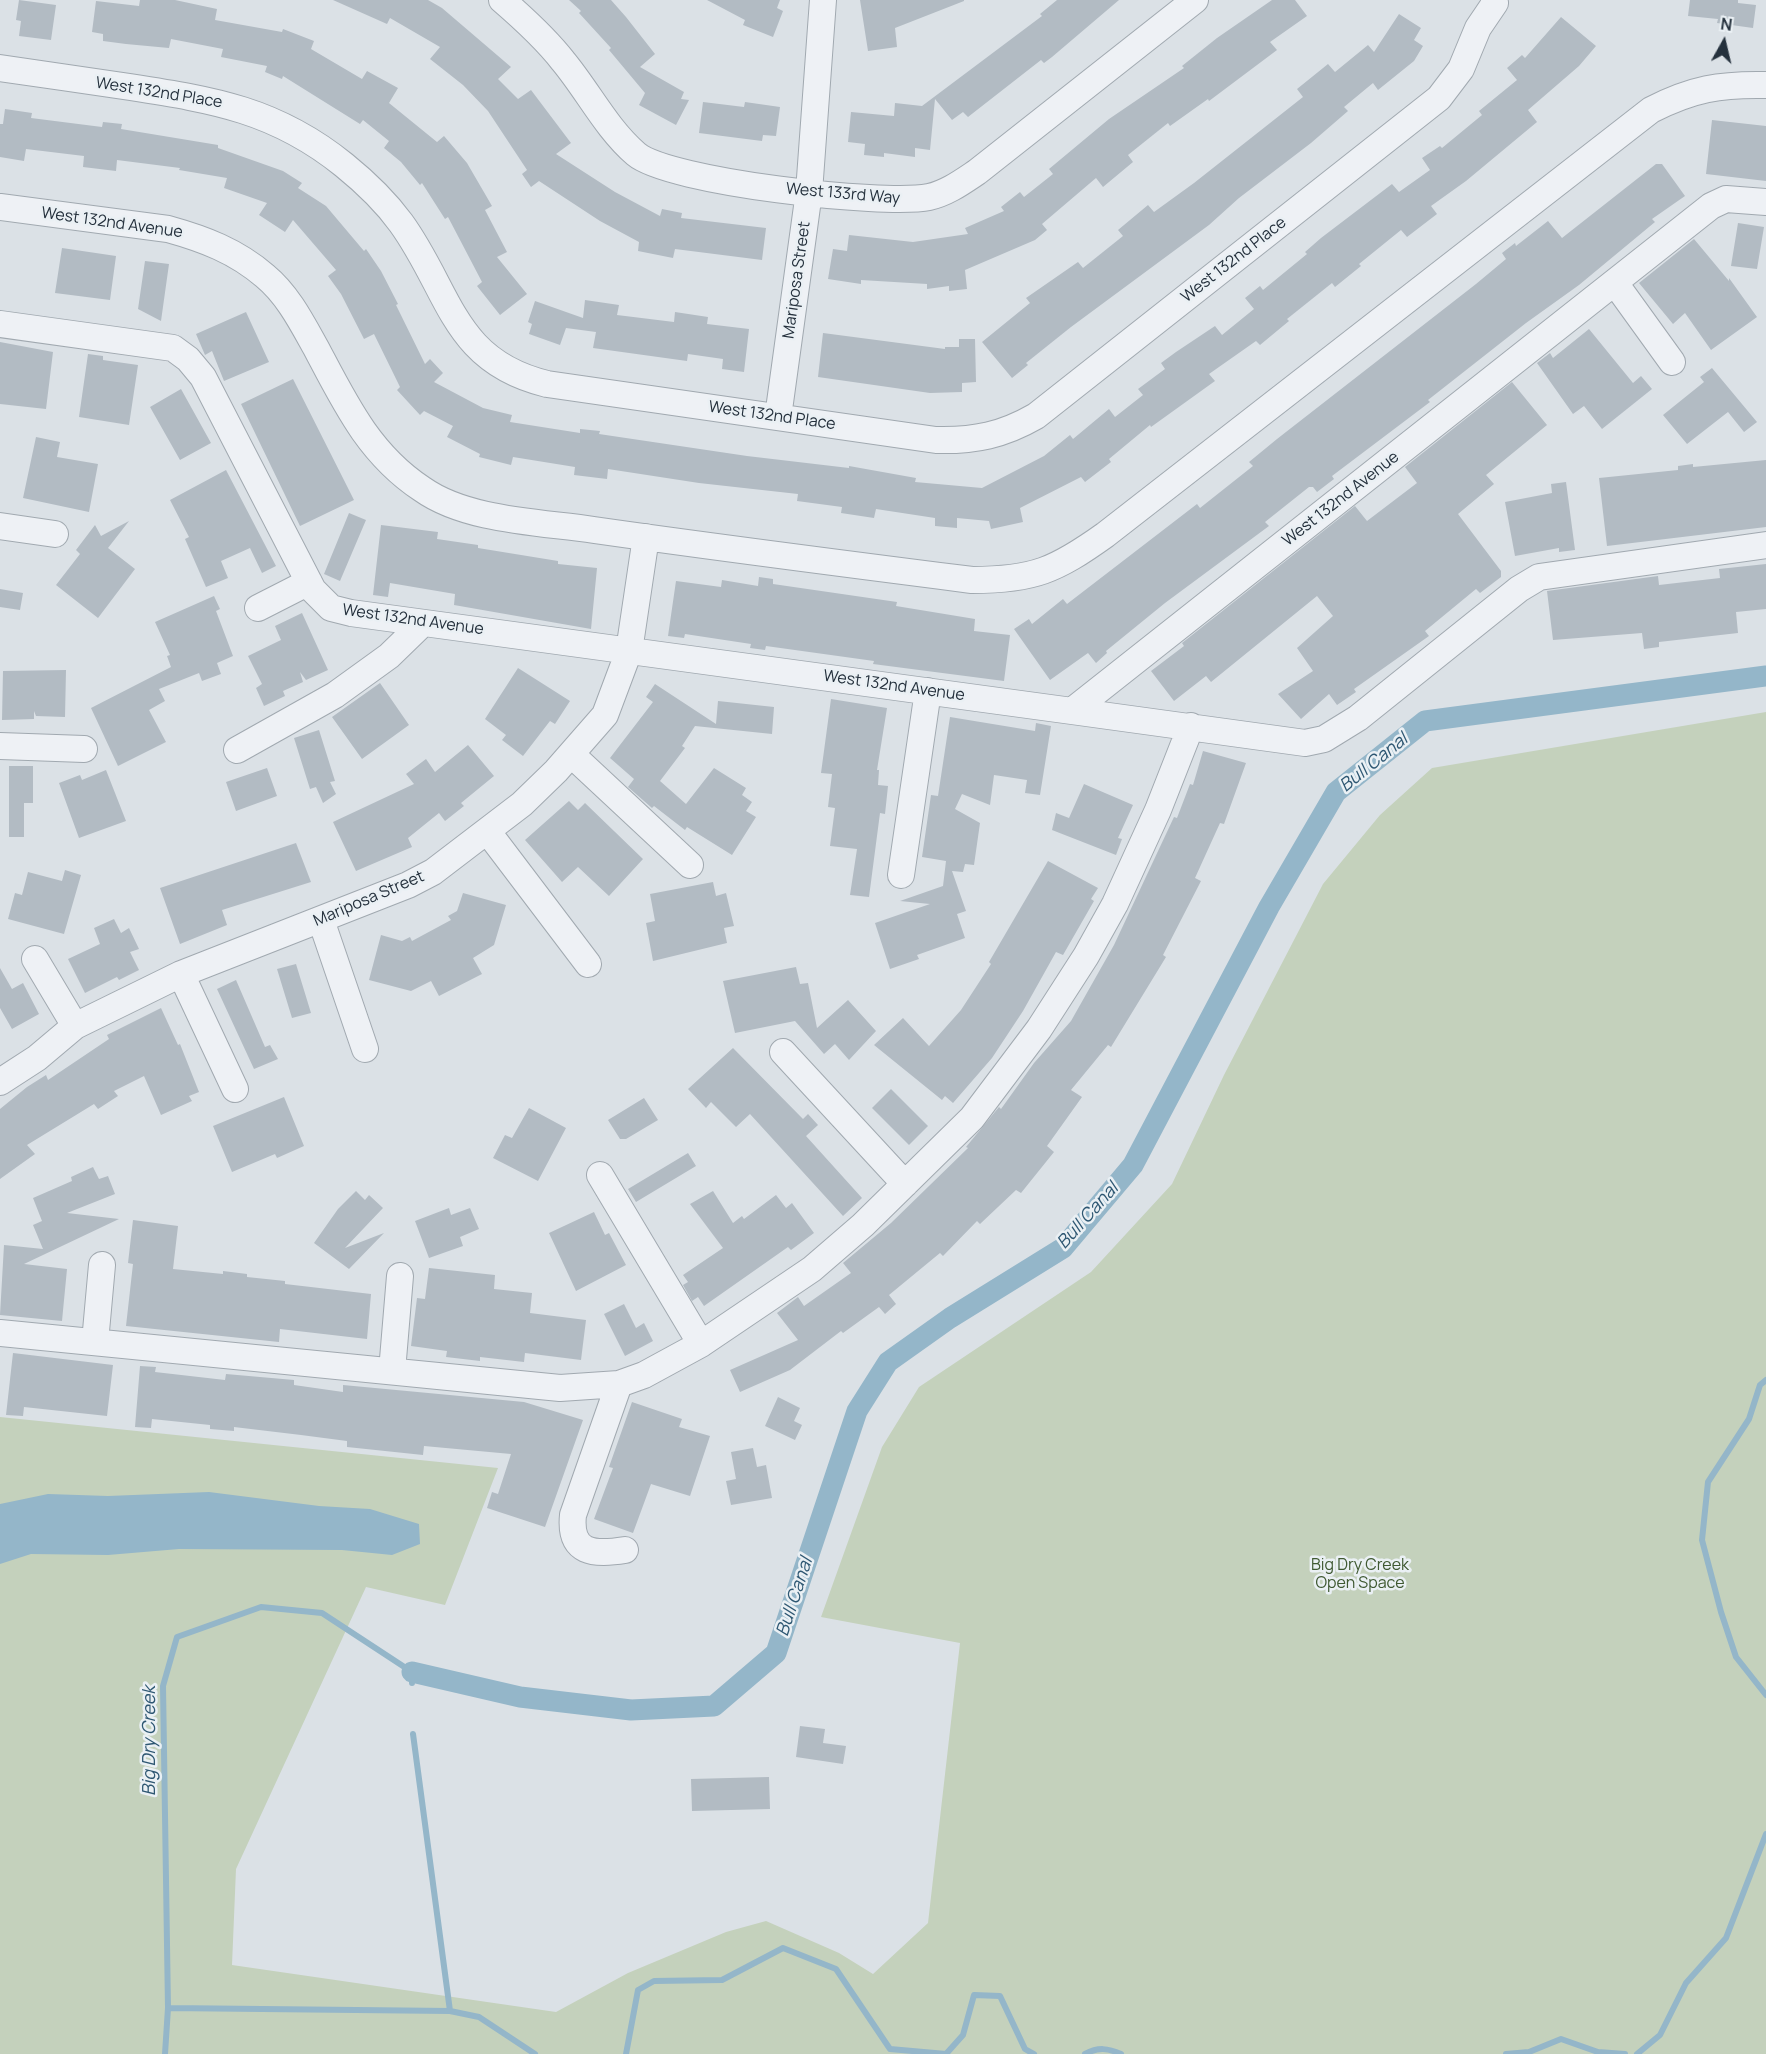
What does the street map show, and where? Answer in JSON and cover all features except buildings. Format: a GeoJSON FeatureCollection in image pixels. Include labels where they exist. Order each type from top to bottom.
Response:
{"type":"FeatureCollection","features":[{"type":"Feature","properties":{"kind":"street","name":"West 133rd Way"},"geometry":{"type":"LineString","coordinates":[[502,0],[525,20],[563,60],[618,135],[637,155],[657,166],[691,175],[808,192],[901,200],[943,193],[977,172],[1195,0]]}},
{"type":"Feature","properties":{"kind":"street","name":"Mariposa Street"},"geometry":{"type":"LineString","coordinates":[[778,417],[808,192],[823,0]]}},
{"type":"Feature","properties":{"kind":"street","name":"West 132nd Place"},"geometry":{"type":"LineString","coordinates":[[0,68],[211,99],[261,115],[317,146],[368,185],[387,205],[420,254],[464,333],[495,364],[511,373],[547,384],[936,440],[964,440],[998,435],[1036,416],[1439,98],[1461,69],[1478,28],[1496,3],[1494,0]]}},
{"type":"Feature","properties":{"kind":"street","name":"West 132nd Avenue"},"geometry":{"type":"LineString","coordinates":[[0,207],[168,229],[195,236],[234,254],[266,276],[289,302],[370,442],[387,462],[424,491],[441,500],[483,513],[645,537],[972,580],[1016,579],[1055,567],[1105,535],[1651,110],[1693,91],[1714,86],[1766,85]]}},
{"type":"Feature","properties":{"kind":"street","name":"West 132nd Avenue"},"geometry":{"type":"LineString","coordinates":[[0,324],[141,342],[173,348],[188,358],[203,377],[309,582],[325,604],[331,608],[351,613],[1072,711],[1711,206],[1726,199],[1766,202]]}},
{"type":"Feature","properties":{"kind":"street"},"geometry":{"type":"LineString","coordinates":[[1614,283],[1672,362]]}},
{"type":"Feature","properties":{"kind":"street"},"geometry":{"type":"LineString","coordinates":[[0,526],[55,534]]}},
{"type":"Feature","properties":{"kind":"street","name":"Mariposa Street"},"geometry":{"type":"LineString","coordinates":[[0,1082],[37,1058],[75,1026],[180,975],[408,885],[433,872],[522,804],[605,715],[629,651],[645,537]]}},
{"type":"Feature","properties":{"kind":"street"},"geometry":{"type":"LineString","coordinates":[[1072,711],[1305,743],[1324,739],[1359,718],[1519,589],[1539,577],[1766,545]]}},
{"type":"Feature","properties":{"kind":"street"},"geometry":{"type":"LineString","coordinates":[[258,608],[309,582]]}},
{"type":"Feature","properties":{"kind":"street"},"geometry":{"type":"LineString","coordinates":[[237,750],[335,695],[389,656],[423,623]]}},
{"type":"Feature","properties":{"kind":"street"},"geometry":{"type":"LineString","coordinates":[[901,875],[928,691]]}},
{"type":"Feature","properties":{"kind":"street"},"geometry":{"type":"LineString","coordinates":[[0,1334],[560,1388],[619,1384],[644,1375],[701,1344],[812,1269],[863,1226],[965,1125],[1039,1029],[1086,956],[1115,904],[1158,810],[1191,726]]}},
{"type":"Feature","properties":{"kind":"street"},"geometry":{"type":"LineString","coordinates":[[0,746],[84,749]]}},
{"type":"Feature","properties":{"kind":"street"},"geometry":{"type":"LineString","coordinates":[[571,754],[690,865]]}},
{"type":"Feature","properties":{"kind":"street"},"geometry":{"type":"LineString","coordinates":[[488,832],[588,964]]}},
{"type":"Feature","properties":{"kind":"street"},"geometry":{"type":"LineString","coordinates":[[321,920],[365,1049]]}},
{"type":"Feature","properties":{"kind":"street"},"geometry":{"type":"LineString","coordinates":[[35,959],[75,1026]]}},
{"type":"Feature","properties":{"kind":"street"},"geometry":{"type":"LineString","coordinates":[[180,975],[235,1089]]}},
{"type":"Feature","properties":{"kind":"street"},"geometry":{"type":"LineString","coordinates":[[783,1052],[905,1184]]}},
{"type":"Feature","properties":{"kind":"street"},"geometry":{"type":"LineString","coordinates":[[600,1176],[701,1344]]}},
{"type":"Feature","properties":{"kind":"street"},"geometry":{"type":"LineString","coordinates":[[95,1342],[102,1265]]}},
{"type":"Feature","properties":{"kind":"street"},"geometry":{"type":"LineString","coordinates":[[392,1371],[400,1276]]}},
{"type":"Feature","properties":{"kind":"street"},"geometry":{"type":"LineString","coordinates":[[619,1384],[573,1515],[572,1526],[576,1540],[591,1552],[600,1554],[625,1550]]}},
{"type":"Feature","properties":{"kind":"green space","name":"Big Dry Creek Open Space"},"geometry":{"type":"Polygon","coordinates":[[[1766,712],[1766,2054],[0,2054],[0,1417],[498,1468],[445,1605],[366,1587],[236,1869],[232,1965],[556,2012],[628,1973],[726,1932],[766,1921],[839,1953],[873,1974],[928,1923],[960,1643],[821,1617],[882,1447],[919,1387],[1091,1272],[1172,1184],[1224,1075],[1323,884],[1380,815],[1432,768],[1766,712]]]}},
{"type":"Feature","properties":{"kind":"water"},"geometry":{"type":"Polygon","coordinates":[[[209,1492],[319,1506],[370,1509],[419,1524],[420,1544],[392,1555],[342,1550],[179,1549],[108,1555],[31,1554],[0,1564],[0,1504],[48,1494],[108,1496],[209,1492]]]}},
{"type":"Feature","properties":{"kind":"waterway","name":"Bull Canal"},"geometry":{"type":"LineString","coordinates":[[412,1672],[520,1697],[631,1710],[714,1706],[776,1653],[857,1411],[888,1362],[950,1318],[1063,1248],[1133,1165],[1269,907],[1336,792],[1425,721],[1766,676]]}},
{"type":"Feature","properties":{"kind":"waterway","name":"Big Dry Creek"},"geometry":{"type":"LineString","coordinates":[[1766,1380],[1760,1385],[1749,1419],[1708,1482],[1702,1540],[1721,1612],[1736,1657],[1766,1695]]}},
{"type":"Feature","properties":{"kind":"waterway","name":"Big Dry Creek"},"geometry":{"type":"LineString","coordinates":[[165,2054],[168,2008],[163,1686],[177,1637],[261,1607],[322,1613],[412,1672],[412,1683]]}},
{"type":"Feature","properties":{"kind":"waterway","name":"Big Dry Creek"},"geometry":{"type":"LineString","coordinates":[[413,1734],[450,2011],[479,2017],[535,2054]]}},
{"type":"Feature","properties":{"kind":"waterway","name":"Big Dry Creek"},"geometry":{"type":"LineString","coordinates":[[1637,2054],[1660,2035],[1686,1983],[1726,1938],[1766,1834]]}},
{"type":"Feature","properties":{"kind":"waterway","name":"Big Dry Creek"},"geometry":{"type":"LineString","coordinates":[[626,2054],[638,1990],[654,1981],[722,1980],[783,1948],[836,1969],[890,2049],[946,2054],[963,2035],[974,1995],[1000,1996],[1025,2049],[1034,2054]]}},
{"type":"Feature","properties":{"kind":"waterway","name":"Big Dry Creek"},"geometry":{"type":"LineString","coordinates":[[168,2008],[450,2011]]}},
{"type":"Feature","properties":{"kind":"waterway","name":"Big Dry Creek"},"geometry":{"type":"LineString","coordinates":[[1506,2054],[1529,2052],[1561,2039],[1598,2052],[1625,2054]]}},
{"type":"Feature","properties":{"kind":"waterway","name":"Big Dry Creek"},"geometry":{"type":"LineString","coordinates":[[1085,2054],[1103,2049],[1121,2054]]}}]}
